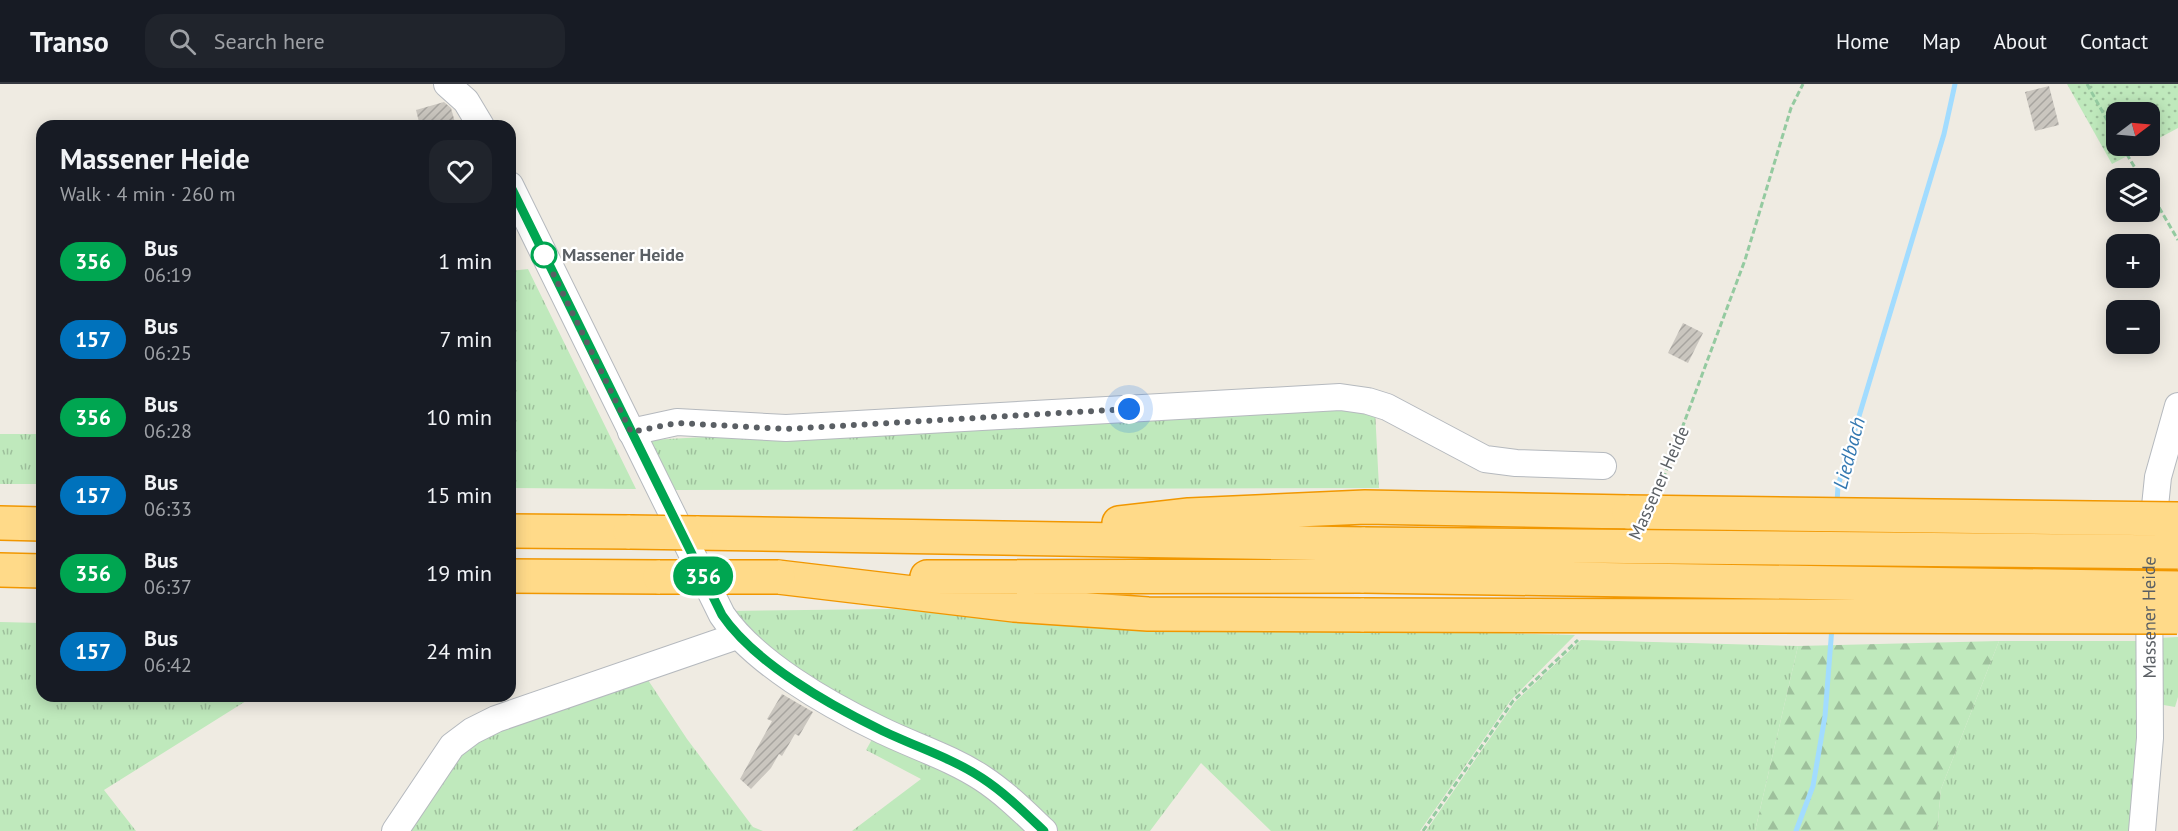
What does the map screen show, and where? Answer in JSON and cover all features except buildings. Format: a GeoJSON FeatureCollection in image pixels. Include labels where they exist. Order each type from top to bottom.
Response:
{"type":"FeatureCollection","features":[{"type":"Feature","properties":{"kind":"highway"},"geometry":{"type":"LineString","coordinates":[[983,538],[1189,515],[1365,507],[2178,519]]}},
{"type":"Feature","properties":{"kind":"highway"},"geometry":{"type":"LineString","coordinates":[[0,523],[36,524]]}},
{"type":"Feature","properties":{"kind":"highway"},"geometry":{"type":"LineString","coordinates":[[516,531],[1365,544],[2178,552]]}},
{"type":"Feature","properties":{"kind":"highway"},"geometry":{"type":"LineString","coordinates":[[0,570],[36,571]]}},
{"type":"Feature","properties":{"kind":"highway"},"geometry":{"type":"LineString","coordinates":[[516,576],[1364,576],[2178,608]]}},
{"type":"Feature","properties":{"kind":"highway"},"geometry":{"type":"LineString","coordinates":[[778,577],[1014,605],[1148,614],[1364,615],[2178,608]]}},
{"type":"Feature","properties":{"kind":"street"},"geometry":{"type":"LineString","coordinates":[[447,84],[466,101],[477,120]]}},
{"type":"Feature","properties":{"kind":"street"},"geometry":{"type":"LineString","coordinates":[[516,197],[722,615],[736,636],[787,676],[868,723],[955,762],[982,778],[1009,798],[1044,831]]}},
{"type":"Feature","properties":{"kind":"street"},"geometry":{"type":"LineString","coordinates":[[631,432],[677,423],[786,429],[1340,397],[1368,401],[1387,407],[1450,443],[1485,459],[1516,463],[1603,465]]}},
{"type":"Feature","properties":{"kind":"street","name":"Massener Heide"},"geometry":{"type":"LineString","coordinates":[[2142,831],[2150,738],[2149,565],[2158,477],[2178,406]]}},
{"type":"Feature","properties":{"kind":"street"},"geometry":{"type":"LineString","coordinates":[[395,831],[452,746],[472,731],[496,718],[736,636]]}},
{"type":"Feature","properties":{"kind":"path","name":"Massener Heide"},"geometry":{"type":"LineString","coordinates":[[1660,488],[1741,270],[1791,108],[1803,84]]}},
{"type":"Feature","properties":{"kind":"path"},"geometry":{"type":"LineString","coordinates":[[2087,84],[2106,118]]}},
{"type":"Feature","properties":{"kind":"path"},"geometry":{"type":"LineString","coordinates":[[2160,209],[2178,240]]}},
{"type":"Feature","properties":{"kind":"path"},"geometry":{"type":"LineString","coordinates":[[1423,831],[1513,701],[1580,639]]}},
{"type":"Feature","properties":{"kind":"green space"},"geometry":{"type":"Polygon","coordinates":[[[2067,84],[2178,84],[2178,128],[2160,138],[2160,102],[2106,102],[2106,153],[2067,84]]]}},
{"type":"Feature","properties":{"kind":"green space"},"geometry":{"type":"Polygon","coordinates":[[[2108,156],[2127,156],[2112,164],[2108,156]]]}},
{"type":"Feature","properties":{"kind":"green space"},"geometry":{"type":"Polygon","coordinates":[[[528,269],[636,489],[516,488],[516,270],[528,269]]]}},
{"type":"Feature","properties":{"kind":"green space"},"geometry":{"type":"Polygon","coordinates":[[[1336,402],[1375,410],[1379,488],[675,490],[650,440],[1336,402]]]}},
{"type":"Feature","properties":{"kind":"green space"},"geometry":{"type":"Polygon","coordinates":[[[0,434],[36,434],[36,484],[0,484],[0,434]]]}},
{"type":"Feature","properties":{"kind":"green space"},"geometry":{"type":"Polygon","coordinates":[[[893,609],[1014,620],[1575,635],[1511,700],[1420,831],[1271,831],[1201,763],[1150,831],[1052,831],[790,671],[728,611],[893,609]]]}},
{"type":"Feature","properties":{"kind":"green space"},"geometry":{"type":"Polygon","coordinates":[[[0,622],[36,623],[36,702],[244,702],[104,790],[136,831],[0,831],[0,622]]]}},
{"type":"Feature","properties":{"kind":"green space"},"geometry":{"type":"Polygon","coordinates":[[[2178,637],[2178,697],[2175,707],[2158,704],[2158,638],[2178,637]]]}},
{"type":"Feature","properties":{"kind":"green space"},"geometry":{"type":"Polygon","coordinates":[[[1581,640],[1798,646],[1755,831],[1426,831],[1515,702],[1581,640]]]}},
{"type":"Feature","properties":{"kind":"green space"},"geometry":{"type":"Polygon","coordinates":[[[1999,641],[2143,641],[2134,831],[1937,831],[1941,789],[1999,641]]]}},
{"type":"Feature","properties":{"kind":"green space"},"geometry":{"type":"Polygon","coordinates":[[[1999,641],[1941,789],[1937,831],[1755,831],[1798,646],[1999,641]]]}},
{"type":"Feature","properties":{"kind":"green space"},"geometry":{"type":"Polygon","coordinates":[[[644,674],[687,739],[753,827],[763,831],[399,831],[453,748],[644,674]]]}},
{"type":"Feature","properties":{"kind":"green space"},"geometry":{"type":"Polygon","coordinates":[[[875,734],[953,767],[1036,831],[852,831],[921,779],[866,750],[875,734]]]}},
{"type":"Feature","properties":{"kind":"waterway","name":"Liedbach"},"geometry":{"type":"LineString","coordinates":[[1837,503],[1838,486],[1944,134],[1955,84]]}},
{"type":"Feature","properties":{"kind":"waterway","name":"Liedbach"},"geometry":{"type":"LineString","coordinates":[[1796,831],[1813,786],[1825,716],[1832,627]]}},
{"type":"Feature","properties":{"kind":"bus line","name":"356"},"geometry":{"type":"LineString","coordinates":[[516,197],[722,615],[736,636],[787,676],[878,729],[955,762],[982,778],[1009,798],[1044,831]]}},
{"type":"Feature","properties":{"kind":"place","name":"Massener Heide"},"geometry":{"type":"Point","coordinates":[544,255]}},
{"type":"Feature","properties":{"kind":"route"},"geometry":{"type":"LineString","coordinates":[[544,255],[631,432],[661,424],[677,423],[719,423],[786,429],[1129,409]]}}]}
